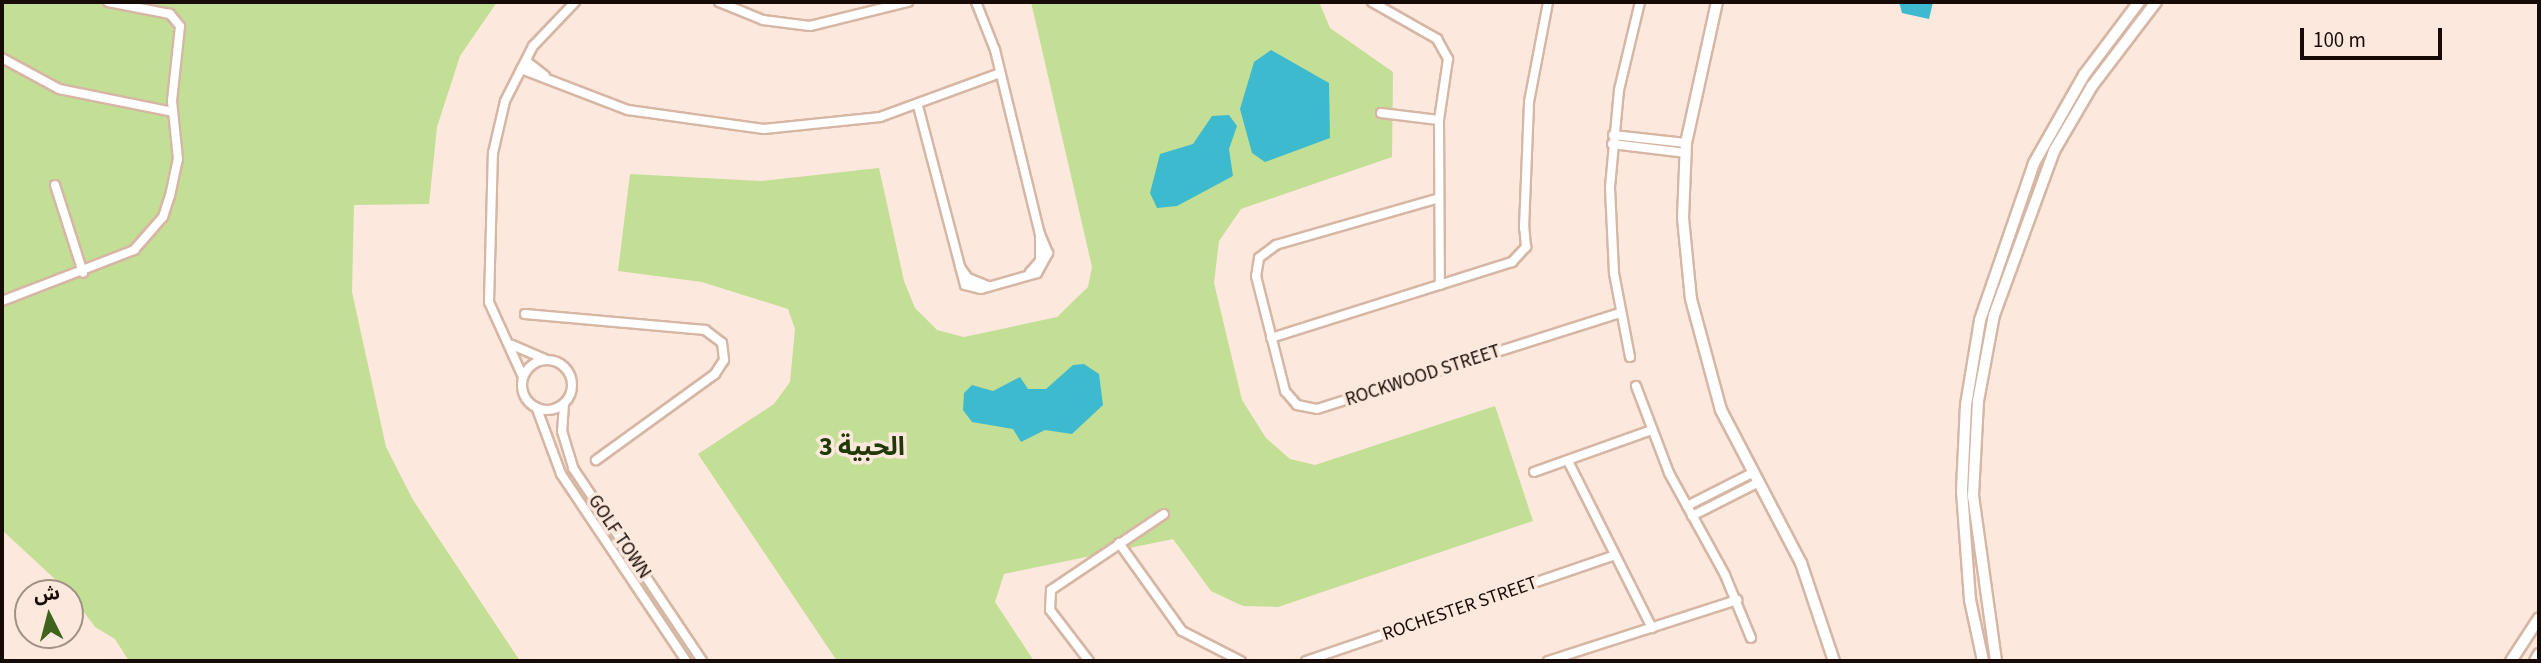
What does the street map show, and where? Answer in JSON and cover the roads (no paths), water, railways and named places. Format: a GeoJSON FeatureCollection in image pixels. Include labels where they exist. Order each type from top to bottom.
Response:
{"type":"FeatureCollection","features":[{"type":"Feature","properties":{"kind":"street"},"geometry":{"type":"LineString","coordinates":[[2,301],[83,273],[134,250],[163,217],[178,159],[173,112],[177,19],[108,2]]}},
{"type":"Feature","properties":{"kind":"street"},"geometry":{"type":"LineString","coordinates":[[512,345],[549,360],[571,377],[564,404],[537,409],[525,399],[523,377],[512,345],[489,302],[492,167],[499,120],[524,65],[544,31],[575,2]]}},
{"type":"Feature","properties":{"kind":"street"},"geometry":{"type":"LineString","coordinates":[[719,2],[763,20],[810,26],[908,2]]}},
{"type":"Feature","properties":{"kind":"street"},"geometry":{"type":"LineString","coordinates":[[918,106],[956,257],[968,278],[991,286],[1022,277],[1046,261],[1000,73],[976,2]]}},
{"type":"Feature","properties":{"kind":"street"},"geometry":{"type":"LineString","coordinates":[[1372,2],[1446,51],[1439,120],[1436,199],[1440,285]]}},
{"type":"Feature","properties":{"kind":"street"},"geometry":{"type":"LineString","coordinates":[[1379,2],[1386,11]]}},
{"type":"Feature","properties":{"kind":"street"},"geometry":{"type":"LineString","coordinates":[[1271,338],[1503,265],[1524,253],[1529,102],[1548,2]]}},
{"type":"Feature","properties":{"kind":"street"},"geometry":{"type":"LineString","coordinates":[[1630,357],[1620,313],[1611,230],[1612,139],[1640,2]]}},
{"type":"Feature","properties":{"kind":"street"},"geometry":{"type":"LineString","coordinates":[[1717,2],[1686,148],[1686,259],[1698,339],[1721,410],[1754,478],[1801,563],[1834,661]]}},
{"type":"Feature","properties":{"kind":"street"},"geometry":{"type":"LineString","coordinates":[[1983,661],[1970,600],[1962,490],[1966,405],[1980,320],[2034,163],[2084,75],[2139,2]]}},
{"type":"Feature","properties":{"kind":"street"},"geometry":{"type":"LineString","coordinates":[[1996,661],[1973,496],[1977,411],[1994,315],[2054,151],[2092,86],[2156,2]]}},
{"type":"Feature","properties":{"kind":"street"},"geometry":{"type":"LineString","coordinates":[[2,58],[59,89],[173,112]]}},
{"type":"Feature","properties":{"kind":"street"},"geometry":{"type":"LineString","coordinates":[[524,65],[628,110],[725,127],[803,128],[918,106],[1000,73]]}},
{"type":"Feature","properties":{"kind":"street"},"geometry":{"type":"LineString","coordinates":[[1381,113],[1439,120]]}},
{"type":"Feature","properties":{"kind":"street"},"geometry":{"type":"LineString","coordinates":[[1612,139],[1686,148]]}},
{"type":"Feature","properties":{"kind":"street"},"geometry":{"type":"LineString","coordinates":[[55,186],[83,273]]}},
{"type":"Feature","properties":{"kind":"street","name":"ROCKWOOD STREET"},"geometry":{"type":"LineString","coordinates":[[1436,199],[1266,250],[1256,276],[1287,397],[1312,410],[1620,313]]}},
{"type":"Feature","properties":{"kind":"street"},"geometry":{"type":"LineString","coordinates":[[524,314],[705,330],[722,343],[724,360],[715,374],[596,460]]}},
{"type":"Feature","properties":{"kind":"street"},"geometry":{"type":"LineString","coordinates":[[523,377],[549,360]]}},
{"type":"Feature","properties":{"kind":"street"},"geometry":{"type":"LineString","coordinates":[[1636,386],[1652,430],[1687,506],[1737,600],[1751,638]]}},
{"type":"Feature","properties":{"kind":"street","name":"GOLF TOWN"},"geometry":{"type":"LineString","coordinates":[[564,404],[562,431],[573,468],[702,661]]}},
{"type":"Feature","properties":{"kind":"street","name":"GOLF TOWN"},"geometry":{"type":"LineString","coordinates":[[537,409],[561,474],[686,661]]}},
{"type":"Feature","properties":{"kind":"street"},"geometry":{"type":"LineString","coordinates":[[1534,472],[1652,430]]}},
{"type":"Feature","properties":{"kind":"street"},"geometry":{"type":"LineString","coordinates":[[1568,461],[1613,556],[1652,628]]}},
{"type":"Feature","properties":{"kind":"street"},"geometry":{"type":"LineString","coordinates":[[1687,506],[1754,478]]}},
{"type":"Feature","properties":{"kind":"street"},"geometry":{"type":"LineString","coordinates":[[1692,516],[1754,478]]}},
{"type":"Feature","properties":{"kind":"street"},"geometry":{"type":"LineString","coordinates":[[1089,661],[1050,610],[1049,595],[1058,582],[1164,514]]}},
{"type":"Feature","properties":{"kind":"street"},"geometry":{"type":"LineString","coordinates":[[1119,543],[1182,631],[1241,661]]}},
{"type":"Feature","properties":{"kind":"street","name":"ROCHESTER STREET"},"geometry":{"type":"LineString","coordinates":[[1306,661],[1613,556]]}},
{"type":"Feature","properties":{"kind":"street"},"geometry":{"type":"LineString","coordinates":[[1548,661],[1737,600]]}},
{"type":"Feature","properties":{"kind":"street"},"geometry":{"type":"LineString","coordinates":[[2511,661],[2539,618]]}},
{"type":"Feature","properties":{"kind":"street"},"geometry":{"type":"LineString","coordinates":[[2535,661],[2539,654]]}},
{"type":"Feature","properties":{"kind":"water"},"geometry":{"type":"Polygon","coordinates":[[[1899,2],[1933,2],[1929,19],[1902,13],[1899,2]]]}},
{"type":"Feature","properties":{"kind":"water"},"geometry":{"type":"Polygon","coordinates":[[[1271,50],[1329,83],[1330,138],[1265,162],[1252,153],[1240,109],[1254,62],[1271,50]]]}},
{"type":"Feature","properties":{"kind":"water"},"geometry":{"type":"Polygon","coordinates":[[[1229,115],[1237,126],[1229,149],[1233,176],[1177,206],[1157,208],[1150,193],[1160,154],[1193,144],[1212,116],[1229,115]]]}},
{"type":"Feature","properties":{"kind":"water"},"geometry":{"type":"Polygon","coordinates":[[[1084,364],[1099,374],[1103,405],[1072,434],[1045,430],[1021,442],[1013,429],[972,422],[963,410],[964,393],[972,385],[993,391],[1020,377],[1028,389],[1046,389],[1073,365],[1084,364]]]}},
{"type":"Feature","properties":{"kind":"district","name":"الحبية 3"},"geometry":{"type":"Point","coordinates":[862,447]}}]}
